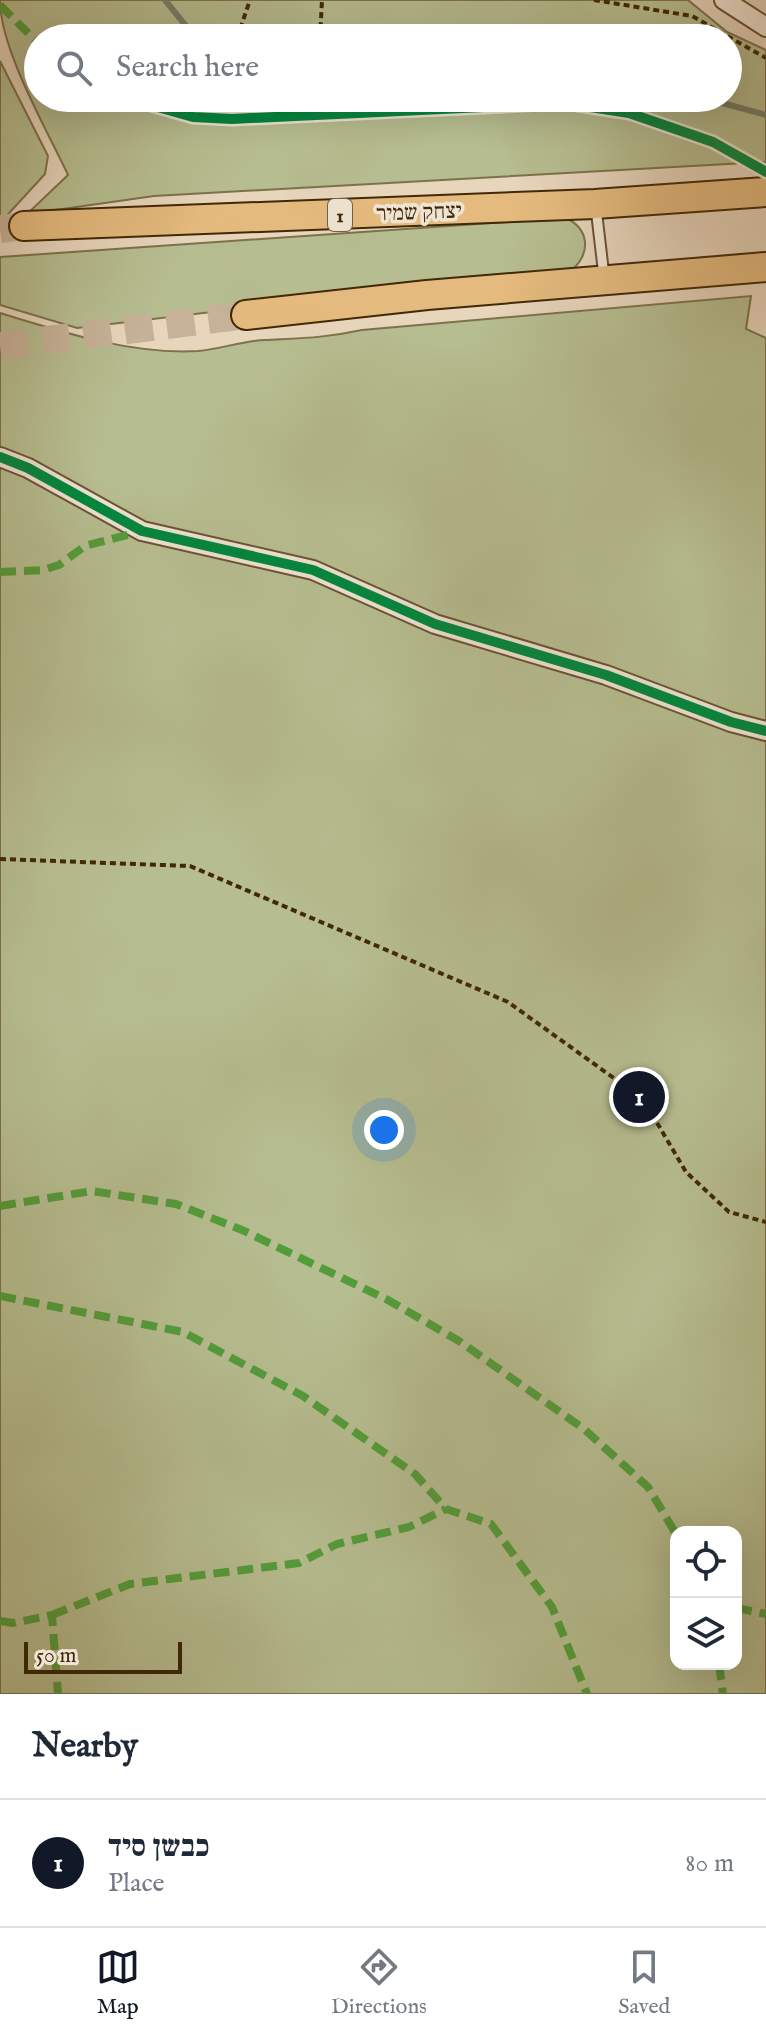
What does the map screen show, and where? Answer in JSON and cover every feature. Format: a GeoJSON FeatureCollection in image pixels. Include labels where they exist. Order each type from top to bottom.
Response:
{"type":"FeatureCollection","features":[{"type":"Feature","properties":{"kind":"highway","name":"יצחק שמיר"},"geometry":{"type":"LineString","coordinates":[[24,226],[595,204],[766,192]]}},
{"type":"Feature","properties":{"kind":"highway"},"geometry":{"type":"LineString","coordinates":[[246,315],[766,267]]}},
{"type":"Feature","properties":{"kind":"street"},"geometry":{"type":"LineString","coordinates":[[724,0],[766,27]]}},
{"type":"Feature","properties":{"kind":"street"},"geometry":{"type":"LineString","coordinates":[[0,457],[28,468],[142,531],[313,570],[435,624],[606,675],[766,731]]}},
{"type":"Feature","properties":{"kind":"lane"},"geometry":{"type":"LineString","coordinates":[[595,204],[604,280]]}},
{"type":"Feature","properties":{"kind":"path"},"geometry":{"type":"LineString","coordinates":[[242,24],[250,0]]}},
{"type":"Feature","properties":{"kind":"path"},"geometry":{"type":"LineString","coordinates":[[321,24],[322,0]]}},
{"type":"Feature","properties":{"kind":"path"},"geometry":{"type":"LineString","coordinates":[[594,0],[692,16],[706,24]]}},
{"type":"Feature","properties":{"kind":"path"},"geometry":{"type":"LineString","coordinates":[[742,44],[766,58]]}},
{"type":"Feature","properties":{"kind":"path"},"geometry":{"type":"LineString","coordinates":[[209,118],[211,112]]}},
{"type":"Feature","properties":{"kind":"path"},"geometry":{"type":"LineString","coordinates":[[0,859],[190,866],[508,1002],[643,1099],[686,1172],[729,1212],[766,1222]]}},
{"type":"Feature","properties":{"kind":"green space"},"geometry":{"type":"Polygon","coordinates":[[[0,0],[688,0],[717,24],[24,24],[24,83],[8,41],[0,0]]]}},
{"type":"Feature","properties":{"kind":"green space"},"geometry":{"type":"Polygon","coordinates":[[[742,39],[766,50],[766,162],[154,196],[27,214],[68,175],[38,112],[742,112],[742,39]]]}},
{"type":"Feature","properties":{"kind":"green space"},"geometry":{"type":"Polygon","coordinates":[[[0,61],[48,156],[45,174],[0,223],[0,61]]]}},
{"type":"Feature","properties":{"kind":"green space"},"geometry":{"type":"Polygon","coordinates":[[[566,218],[579,228],[585,241],[583,255],[573,269],[77,328],[0,305],[0,257],[566,218]]]}},
{"type":"Feature","properties":{"kind":"green space"},"geometry":{"type":"Polygon","coordinates":[[[751,296],[746,329],[766,338],[766,1694],[0,1694],[0,313],[98,341],[173,351],[198,351],[256,341],[362,330],[751,296]]]}},
{"type":"Feature","properties":{"kind":"waterway"},"geometry":{"type":"LineString","coordinates":[[165,0],[184,24]]}},
{"type":"Feature","properties":{"kind":"waterway"},"geometry":{"type":"LineString","coordinates":[[742,108],[766,115]]}},
{"type":"Feature","properties":{"kind":"tunnel"},"geometry":{"type":"LineString","coordinates":[[0,229],[24,226]]}},
{"type":"Feature","properties":{"kind":"tunnel"},"geometry":{"type":"LineString","coordinates":[[0,346],[246,315]]}},
{"type":"Feature","properties":{"kind":"marked path"},"geometry":{"type":"LineString","coordinates":[[0,5],[24,29]]}},
{"type":"Feature","properties":{"kind":"marked path"},"geometry":{"type":"LineString","coordinates":[[0,572],[43,570],[59,565],[85,546],[142,531]]}},
{"type":"Feature","properties":{"kind":"marked path"},"geometry":{"type":"LineString","coordinates":[[0,1206],[92,1191],[176,1204],[242,1230],[386,1299],[459,1341],[584,1429],[648,1487],[671,1526]]}},
{"type":"Feature","properties":{"kind":"marked path"},"geometry":{"type":"LineString","coordinates":[[0,1296],[183,1332],[303,1396],[415,1474],[446,1509],[491,1524],[552,1607],[587,1694]]}},
{"type":"Feature","properties":{"kind":"marked path"},"geometry":{"type":"LineString","coordinates":[[52,1615],[130,1584],[299,1563],[337,1544],[409,1527],[446,1509]]}},
{"type":"Feature","properties":{"kind":"marked path"},"geometry":{"type":"LineString","coordinates":[[742,1609],[766,1614]]}},
{"type":"Feature","properties":{"kind":"marked path"},"geometry":{"type":"LineString","coordinates":[[0,1621],[13,1623],[52,1615],[58,1694]]}},
{"type":"Feature","properties":{"kind":"marked path"},"geometry":{"type":"LineString","coordinates":[[720,1670],[723,1694]]}},
{"type":"Feature","properties":{"kind":"cycle path"},"geometry":{"type":"LineString","coordinates":[[175,112],[193,117],[232,119],[378,112]]}},
{"type":"Feature","properties":{"kind":"cycle path"},"geometry":{"type":"LineString","coordinates":[[623,112],[713,142],[766,172]]}},
{"type":"Feature","properties":{"kind":"cycle path"},"geometry":{"type":"LineString","coordinates":[[0,457],[28,468],[142,531],[313,570],[435,624],[606,675],[731,722],[766,731]]}},
{"type":"Feature","properties":{"kind":"place","name":"כבשן סיד"},"geometry":{"type":"Point","coordinates":[639,1097]}}]}
